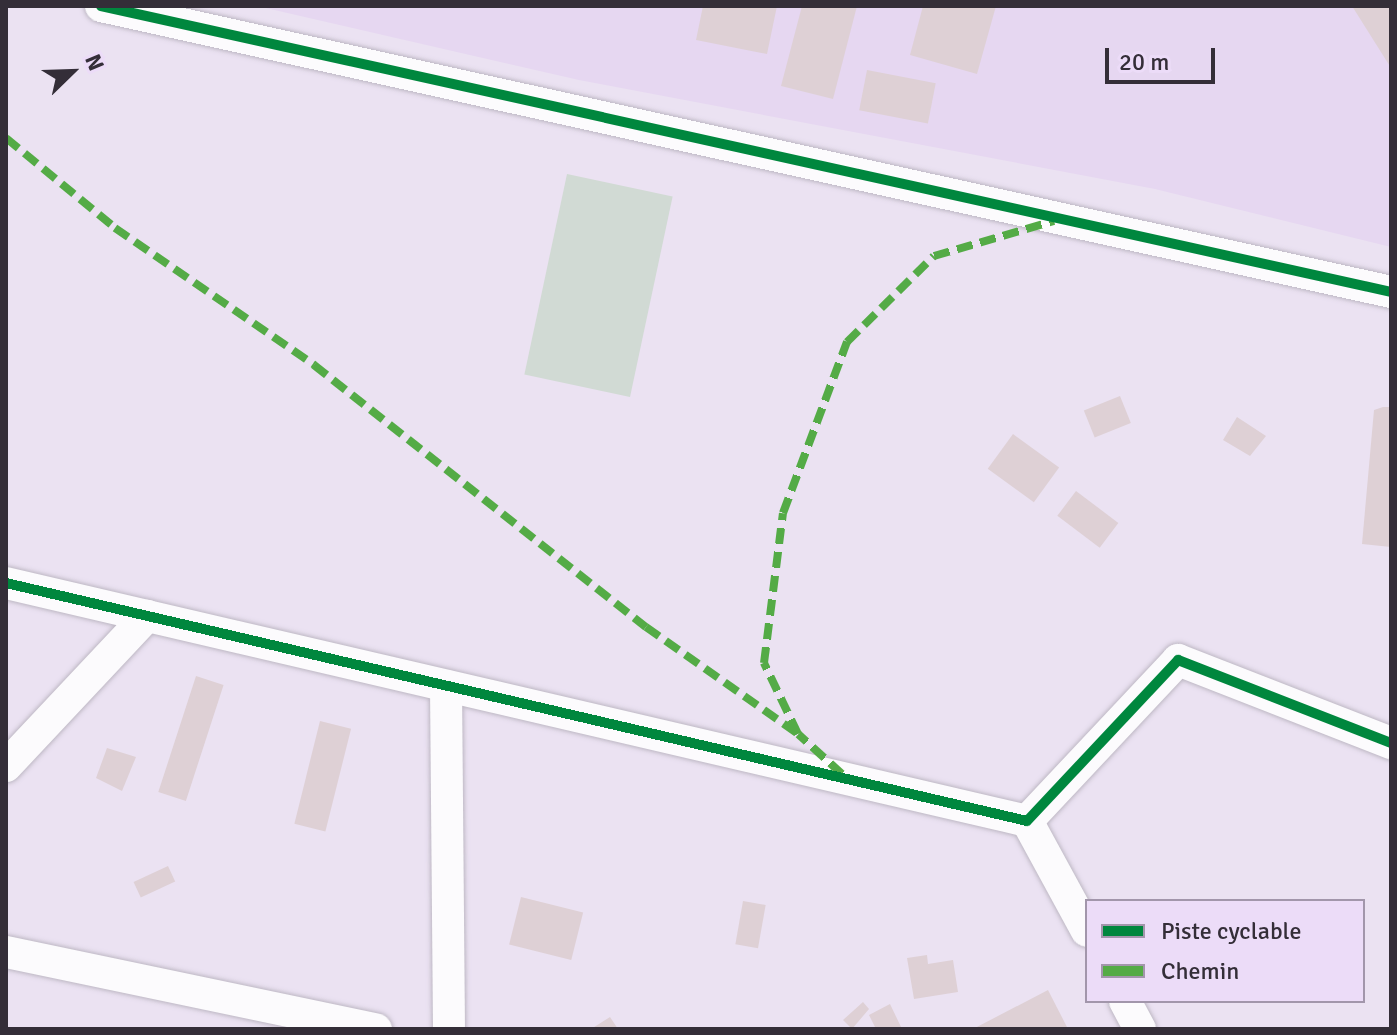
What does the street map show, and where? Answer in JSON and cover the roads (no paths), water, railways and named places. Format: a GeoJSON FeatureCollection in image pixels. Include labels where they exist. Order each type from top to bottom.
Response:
{"type":"FeatureCollection","features":[{"type":"Feature","properties":{"kind":"street"},"geometry":{"type":"LineString","coordinates":[[101,6],[1391,292]]}},
{"type":"Feature","properties":{"kind":"street"},"geometry":{"type":"LineString","coordinates":[[6,583],[1027,821],[1085,927]]}},
{"type":"Feature","properties":{"kind":"street"},"geometry":{"type":"LineString","coordinates":[[6,766],[147,616]]}},
{"type":"Feature","properties":{"kind":"street"},"geometry":{"type":"LineString","coordinates":[[1027,821],[1178,660],[1391,743]]}},
{"type":"Feature","properties":{"kind":"street"},"geometry":{"type":"LineString","coordinates":[[446,686],[449,1029]]}},
{"type":"Feature","properties":{"kind":"street"},"geometry":{"type":"LineString","coordinates":[[6,952],[264,1018],[376,1029]]}},
{"type":"Feature","properties":{"kind":"street"},"geometry":{"type":"LineString","coordinates":[[1126,1003],[1140,1029]]}}]}
